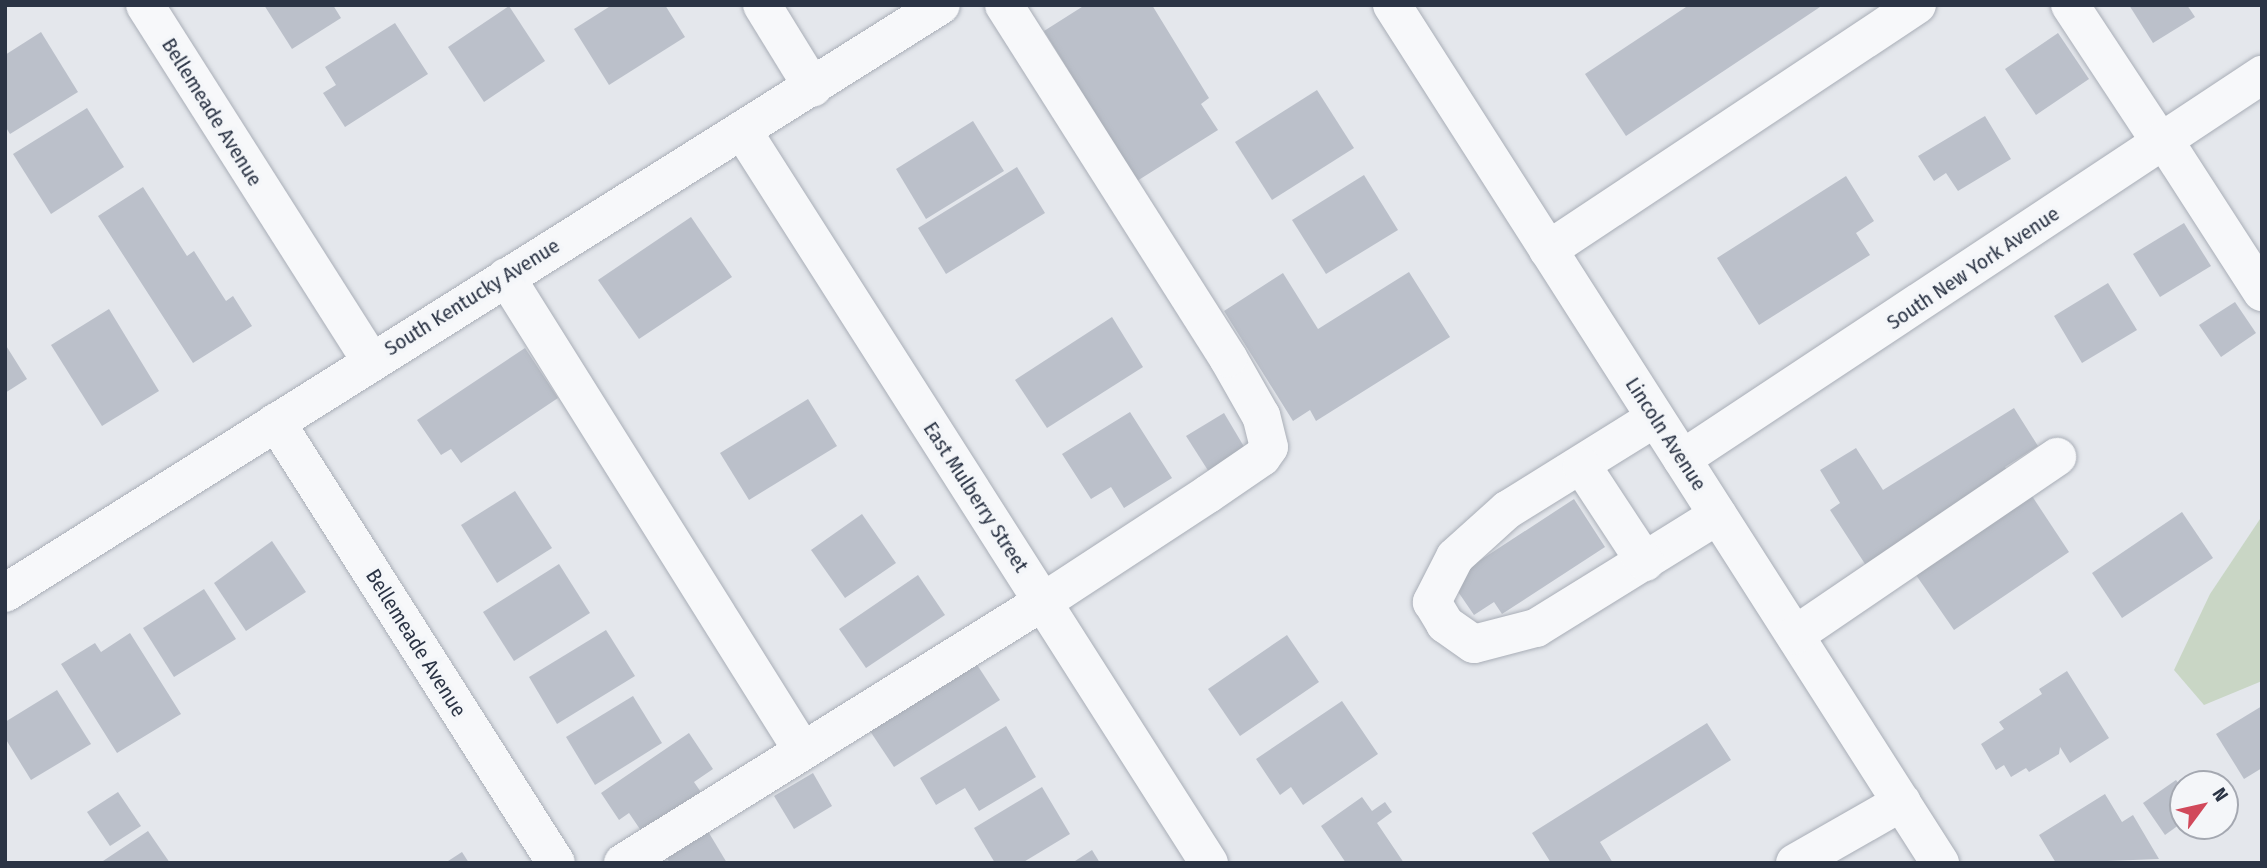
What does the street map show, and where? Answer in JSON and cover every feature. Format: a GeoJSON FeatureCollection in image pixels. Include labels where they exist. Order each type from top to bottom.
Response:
{"type":"FeatureCollection","features":[{"type":"Feature","properties":{"kind":"street","name":"Bellemeade Avenue"},"geometry":{"type":"LineString","coordinates":[[145,5],[370,360]]}},
{"type":"Feature","properties":{"kind":"street"},"geometry":{"type":"LineString","coordinates":[[762,5],[813,88]]}},
{"type":"Feature","properties":{"kind":"street","name":"South Kentucky Avenue"},"geometry":{"type":"LineString","coordinates":[[5,593],[370,360],[813,88],[941,5]]}},
{"type":"Feature","properties":{"kind":"street"},"geometry":{"type":"LineString","coordinates":[[623,863],[1042,602],[1262,457],[1269,435],[1228,359],[1004,5]]}},
{"type":"Feature","properties":{"kind":"street","name":"Lincoln Avenue"},"geometry":{"type":"LineString","coordinates":[[1392,5],[1940,863]]}},
{"type":"Feature","properties":{"kind":"street"},"geometry":{"type":"LineString","coordinates":[[1548,250],[1917,5]]}},
{"type":"Feature","properties":{"kind":"street"},"geometry":{"type":"LineString","coordinates":[[2070,5],[2262,292]]}},
{"type":"Feature","properties":{"kind":"street","name":"South New York Avenue"},"geometry":{"type":"LineString","coordinates":[[1682,459],[2262,75]]}},
{"type":"Feature","properties":{"kind":"street","name":"East Mulberry Street"},"geometry":{"type":"LineString","coordinates":[[742,130],[1209,863]]}},
{"type":"Feature","properties":{"kind":"street"},"geometry":{"type":"LineString","coordinates":[[506,276],[802,751]]}},
{"type":"Feature","properties":{"kind":"street"},"geometry":{"type":"LineString","coordinates":[[1655,418],[1582,466],[1507,510],[1455,557],[1432,602],[1445,624],[1474,644],[1536,628],[1718,515]]}},
{"type":"Feature","properties":{"kind":"street","name":"Bellemeade Avenue"},"geometry":{"type":"LineString","coordinates":[[276,422],[556,863]]}},
{"type":"Feature","properties":{"kind":"street"},"geometry":{"type":"LineString","coordinates":[[1795,635],[2057,457]]}},
{"type":"Feature","properties":{"kind":"street"},"geometry":{"type":"LineString","coordinates":[[1582,466],[1645,562]]}},
{"type":"Feature","properties":{"kind":"street"},"geometry":{"type":"LineString","coordinates":[[1795,863],[1902,802]]}},
{"type":"Feature","properties":{"kind":"green space"},"geometry":{"type":"Polygon","coordinates":[[[2262,516],[2262,681],[2204,705],[2174,670],[2210,594],[2262,516]]]}},
{"type":"Feature","properties":{"kind":"building"},"geometry":{"type":"Polygon","coordinates":[[[264,5],[333,5],[341,18],[292,49],[264,5]]]}},
{"type":"Feature","properties":{"kind":"building"},"geometry":{"type":"Polygon","coordinates":[[[612,5],[665,5],[685,37],[609,85],[574,29],[612,5]]]}},
{"type":"Feature","properties":{"kind":"building"},"geometry":{"type":"Polygon","coordinates":[[[1085,5],[1152,5],[1209,98],[1201,104],[1218,130],[1137,181],[1044,31],[1085,5]]]}},
{"type":"Feature","properties":{"kind":"building"},"geometry":{"type":"Polygon","coordinates":[[[1689,5],[1823,5],[1626,136],[1585,74],[1689,5]]]}},
{"type":"Feature","properties":{"kind":"building"},"geometry":{"type":"Polygon","coordinates":[[[2129,5],[2187,5],[2195,17],[2153,43],[2129,5]]]}},
{"type":"Feature","properties":{"kind":"building"},"geometry":{"type":"Polygon","coordinates":[[[509,6],[545,61],[484,102],[448,47],[509,6]]]}},
{"type":"Feature","properties":{"kind":"building"},"geometry":{"type":"Polygon","coordinates":[[[395,23],[428,74],[345,127],[323,93],[336,85],[325,67],[395,23]]]}},
{"type":"Feature","properties":{"kind":"building"},"geometry":{"type":"Polygon","coordinates":[[[41,32],[78,92],[10,134],[5,126],[5,55],[41,32]]]}},
{"type":"Feature","properties":{"kind":"building"},"geometry":{"type":"Polygon","coordinates":[[[2058,33],[2089,79],[2036,115],[2005,69],[2058,33]]]}},
{"type":"Feature","properties":{"kind":"building"},"geometry":{"type":"Polygon","coordinates":[[[1317,90],[1354,148],[1272,200],[1235,142],[1317,90]]]}},
{"type":"Feature","properties":{"kind":"building"},"geometry":{"type":"Polygon","coordinates":[[[87,108],[124,167],[51,214],[13,154],[87,108]]]}},
{"type":"Feature","properties":{"kind":"building"},"geometry":{"type":"Polygon","coordinates":[[[1985,116],[2011,159],[1958,191],[1946,173],[1934,181],[1918,156],[1985,116]]]}},
{"type":"Feature","properties":{"kind":"building"},"geometry":{"type":"Polygon","coordinates":[[[973,121],[1004,171],[926,219],[896,169],[973,121]]]}},
{"type":"Feature","properties":{"kind":"building"},"geometry":{"type":"Polygon","coordinates":[[[1017,167],[1045,213],[946,274],[918,228],[1017,167]]]}},
{"type":"Feature","properties":{"kind":"building"},"geometry":{"type":"Polygon","coordinates":[[[1364,175],[1398,230],[1326,274],[1292,220],[1364,175]]]}},
{"type":"Feature","properties":{"kind":"building"},"geometry":{"type":"Polygon","coordinates":[[[1846,176],[1874,221],[1856,233],[1870,255],[1759,325],[1717,258],[1846,176]]]}},
{"type":"Feature","properties":{"kind":"building"},"geometry":{"type":"Polygon","coordinates":[[[143,187],[187,256],[194,251],[226,301],[233,296],[252,326],[193,363],[98,216],[143,187]]]}},
{"type":"Feature","properties":{"kind":"building"},"geometry":{"type":"Polygon","coordinates":[[[691,217],[732,277],[639,339],[598,280],[691,217]]]}},
{"type":"Feature","properties":{"kind":"building"},"geometry":{"type":"Polygon","coordinates":[[[2184,223],[2211,266],[2160,297],[2133,254],[2184,223]]]}},
{"type":"Feature","properties":{"kind":"building"},"geometry":{"type":"Polygon","coordinates":[[[1409,272],[1450,337],[1316,421],[1310,410],[1293,421],[1224,311],[1283,273],[1318,329],[1409,272]]]}},
{"type":"Feature","properties":{"kind":"building"},"geometry":{"type":"Polygon","coordinates":[[[2108,283],[2137,330],[2082,363],[2054,316],[2108,283]]]}},
{"type":"Feature","properties":{"kind":"building"},"geometry":{"type":"Polygon","coordinates":[[[2235,302],[2256,333],[2221,357],[2199,325],[2235,302]]]}},
{"type":"Feature","properties":{"kind":"building"},"geometry":{"type":"Polygon","coordinates":[[[109,309],[159,391],[102,426],[51,345],[109,309]]]}},
{"type":"Feature","properties":{"kind":"building"},"geometry":{"type":"Polygon","coordinates":[[[1112,317],[1143,367],[1047,428],[1015,380],[1112,317]]]}},
{"type":"Feature","properties":{"kind":"building"},"geometry":{"type":"Polygon","coordinates":[[[5,344],[27,379],[5,393],[5,344]]]}},
{"type":"Feature","properties":{"kind":"building"},"geometry":{"type":"Polygon","coordinates":[[[525,348],[558,398],[461,463],[451,449],[441,455],[417,420],[525,348]]]}},
{"type":"Feature","properties":{"kind":"building"},"geometry":{"type":"Polygon","coordinates":[[[808,399],[837,446],[749,500],[720,453],[808,399]]]}},
{"type":"Feature","properties":{"kind":"building"},"geometry":{"type":"Polygon","coordinates":[[[2014,408],[2038,446],[2005,467],[2011,476],[1867,567],[1830,510],[1840,503],[1820,470],[1856,448],[1883,490],[2014,408]]]}},
{"type":"Feature","properties":{"kind":"building"},"geometry":{"type":"Polygon","coordinates":[[[1130,412],[1172,478],[1124,508],[1111,487],[1091,499],[1062,454],[1130,412]]]}},
{"type":"Feature","properties":{"kind":"building"},"geometry":{"type":"Polygon","coordinates":[[[1224,413],[1246,450],[1209,472],[1186,436],[1224,413]]]}},
{"type":"Feature","properties":{"kind":"building"},"geometry":{"type":"Polygon","coordinates":[[[515,491],[552,548],[497,583],[461,525],[515,491]]]}},
{"type":"Feature","properties":{"kind":"building"},"geometry":{"type":"Polygon","coordinates":[[[2032,496],[2069,552],[1954,630],[1916,575],[2032,496]]]}},
{"type":"Feature","properties":{"kind":"building"},"geometry":{"type":"Polygon","coordinates":[[[1574,499],[1605,547],[1502,614],[1494,602],[1474,615],[1450,580],[1574,499]]]}},
{"type":"Feature","properties":{"kind":"building"},"geometry":{"type":"Polygon","coordinates":[[[2182,512],[2213,558],[2122,618],[2092,573],[2182,512]]]}},
{"type":"Feature","properties":{"kind":"building"},"geometry":{"type":"Polygon","coordinates":[[[862,514],[896,563],[845,598],[811,550],[862,514]]]}},
{"type":"Feature","properties":{"kind":"building"},"geometry":{"type":"Polygon","coordinates":[[[272,541],[306,592],[246,631],[214,583],[272,541]]]}},
{"type":"Feature","properties":{"kind":"building"},"geometry":{"type":"Polygon","coordinates":[[[559,564],[590,613],[514,661],[483,612],[559,564]]]}},
{"type":"Feature","properties":{"kind":"building"},"geometry":{"type":"Polygon","coordinates":[[[918,575],[945,615],[866,668],[839,629],[918,575]]]}},
{"type":"Feature","properties":{"kind":"building"},"geometry":{"type":"Polygon","coordinates":[[[204,589],[236,639],[174,677],[143,628],[204,589]]]}},
{"type":"Feature","properties":{"kind":"building"},"geometry":{"type":"Polygon","coordinates":[[[606,630],[635,676],[557,724],[529,677],[606,630]]]}},
{"type":"Feature","properties":{"kind":"building"},"geometry":{"type":"Polygon","coordinates":[[[130,633],[181,714],[117,753],[61,664],[95,643],[101,652],[130,633]]]}},
{"type":"Feature","properties":{"kind":"building"},"geometry":{"type":"Polygon","coordinates":[[[1287,635],[1319,682],[1240,736],[1208,689],[1287,635]]]}},
{"type":"Feature","properties":{"kind":"building"},"geometry":{"type":"Polygon","coordinates":[[[972,657],[1000,700],[894,767],[866,725],[972,657]]]}},
{"type":"Feature","properties":{"kind":"building"},"geometry":{"type":"Polygon","coordinates":[[[2067,671],[2109,738],[2070,763],[2060,747],[2059,754],[2029,772],[2026,768],[2011,777],[2004,765],[1996,770],[1981,744],[2004,729],[1999,722],[2042,694],[2039,689],[2067,671]]]}},
{"type":"Feature","properties":{"kind":"building"},"geometry":{"type":"Polygon","coordinates":[[[57,690],[91,744],[31,780],[5,738],[5,722],[57,690]]]}},
{"type":"Feature","properties":{"kind":"building"},"geometry":{"type":"Polygon","coordinates":[[[633,696],[662,743],[595,785],[566,737],[633,696]]]}},
{"type":"Feature","properties":{"kind":"building"},"geometry":{"type":"Polygon","coordinates":[[[1342,701],[1378,754],[1303,805],[1291,787],[1280,795],[1256,759],[1342,701]]]}},
{"type":"Feature","properties":{"kind":"building"},"geometry":{"type":"Polygon","coordinates":[[[2262,706],[2262,768],[2244,779],[2216,734],[2262,706]]]}},
{"type":"Feature","properties":{"kind":"building"},"geometry":{"type":"Polygon","coordinates":[[[1707,723],[1731,760],[1600,842],[1613,863],[1551,863],[1532,833],[1707,723]]]}},
{"type":"Feature","properties":{"kind":"building"},"geometry":{"type":"Polygon","coordinates":[[[1006,726],[1036,777],[979,811],[965,788],[936,805],[920,778],[1006,726]]]}},
{"type":"Feature","properties":{"kind":"building"},"geometry":{"type":"Polygon","coordinates":[[[689,733],[713,769],[694,782],[705,798],[646,838],[629,813],[619,820],[601,793],[689,733]]]}},
{"type":"Feature","properties":{"kind":"building"},"geometry":{"type":"Polygon","coordinates":[[[813,773],[832,806],[794,829],[774,796],[813,773]]]}},
{"type":"Feature","properties":{"kind":"building"},"geometry":{"type":"Polygon","coordinates":[[[2169,785],[2169,832],[2165,835],[2143,803],[2169,785]]]}},
{"type":"Feature","properties":{"kind":"building"},"geometry":{"type":"Polygon","coordinates":[[[1042,787],[1070,834],[1022,863],[995,863],[974,828],[1042,787]]]}},
{"type":"Feature","properties":{"kind":"building"},"geometry":{"type":"Polygon","coordinates":[[[118,792],[141,826],[110,846],[87,812],[118,792]]]}},
{"type":"Feature","properties":{"kind":"building"},"geometry":{"type":"Polygon","coordinates":[[[2105,794],[2122,822],[2133,815],[2159,859],[2056,863],[2039,835],[2105,794]]]}},
{"type":"Feature","properties":{"kind":"building"},"geometry":{"type":"Polygon","coordinates":[[[1362,797],[1372,811],[1385,802],[1392,812],[1377,823],[1404,863],[1346,863],[1321,826],[1362,797]]]}},
{"type":"Feature","properties":{"kind":"building"},"geometry":{"type":"Polygon","coordinates":[[[706,828],[727,863],[670,863],[664,854],[706,828]]]}},
{"type":"Feature","properties":{"kind":"building"},"geometry":{"type":"Polygon","coordinates":[[[148,831],[170,863],[100,863],[148,831]]]}},
{"type":"Feature","properties":{"kind":"building"},"geometry":{"type":"Polygon","coordinates":[[[1092,850],[1100,863],[1072,863],[1092,850]]]}},
{"type":"Feature","properties":{"kind":"building"},"geometry":{"type":"Polygon","coordinates":[[[462,852],[469,863],[445,863],[462,852]]]}}]}
